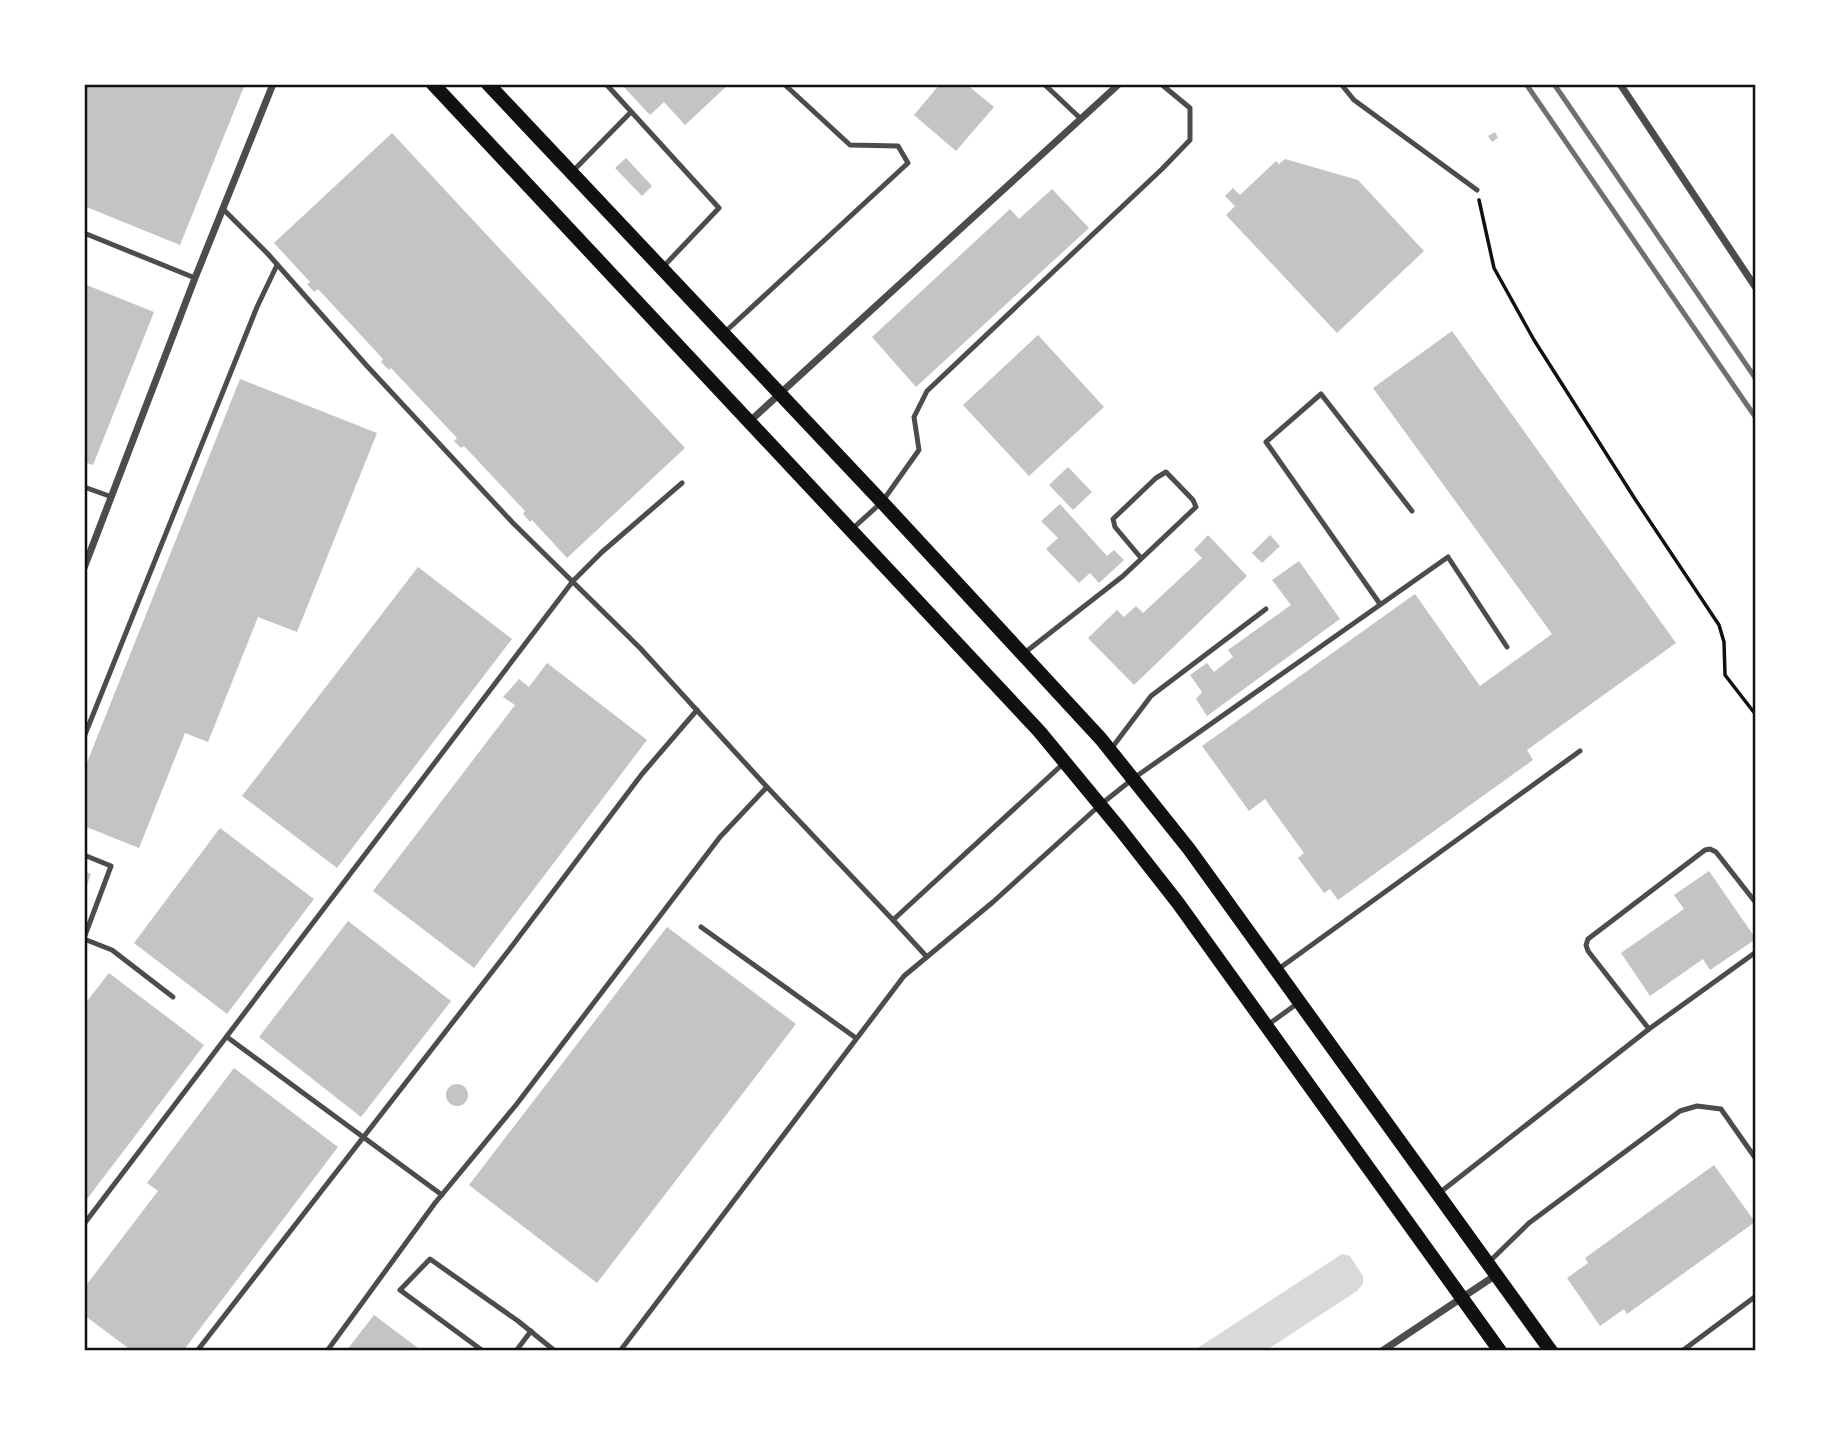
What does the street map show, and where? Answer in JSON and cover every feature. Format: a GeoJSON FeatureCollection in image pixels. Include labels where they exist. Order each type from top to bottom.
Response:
{"type":"FeatureCollection","features":[{"type":"Feature","properties":{"kind":"main road"},"geometry":{"type":"LineString","coordinates":[[433,84],[1065,762],[1165,887],[1500,1351]]}},
{"type":"Feature","properties":{"kind":"main road"},"geometry":{"type":"LineString","coordinates":[[488,84],[882,502],[1134,778],[1189,849],[1551,1351]]}},
{"type":"Feature","properties":{"kind":"street"},"geometry":{"type":"LineString","coordinates":[[84,568],[195,278],[274,84]]}},
{"type":"Feature","properties":{"kind":"street"},"geometry":{"type":"LineString","coordinates":[[750,421],[1119,84]]}},
{"type":"Feature","properties":{"kind":"street"},"geometry":{"type":"LineString","coordinates":[[1620,84],[1756,288]]}},
{"type":"Feature","properties":{"kind":"street"},"geometry":{"type":"LineString","coordinates":[[1381,1351],[1461,1297],[1492,1269]]}},
{"type":"Feature","properties":{"kind":"lane"},"geometry":{"type":"LineString","coordinates":[[606,84],[719,208],[662,268]]}},
{"type":"Feature","properties":{"kind":"lane"},"geometry":{"type":"LineString","coordinates":[[723,333],[908,163],[898,146],[850,145],[784,84]]}},
{"type":"Feature","properties":{"kind":"lane"},"geometry":{"type":"LineString","coordinates":[[1044,84],[1081,119]]}},
{"type":"Feature","properties":{"kind":"lane"},"geometry":{"type":"LineString","coordinates":[[851,530],[882,502],[919,450],[914,417],[927,391],[1190,140],[1190,108],[1161,84]]}},
{"type":"Feature","properties":{"kind":"lane"},"geometry":{"type":"LineString","coordinates":[[1341,84],[1353,100],[1477,190]]}},
{"type":"Feature","properties":{"kind":"lane"},"geometry":{"type":"LineString","coordinates":[[572,172],[631,112]]}},
{"type":"Feature","properties":{"kind":"lane"},"geometry":{"type":"LineString","coordinates":[[223,209],[512,522],[640,648],[927,957]]}},
{"type":"Feature","properties":{"kind":"lane"},"geometry":{"type":"LineString","coordinates":[[84,233],[195,278]]}},
{"type":"Feature","properties":{"kind":"lane"},"geometry":{"type":"LineString","coordinates":[[84,737],[257,307],[277,265]]}},
{"type":"Feature","properties":{"kind":"lane"},"geometry":{"type":"LineString","coordinates":[[1380,604],[1266,442],[1321,394],[1412,511]]}},
{"type":"Feature","properties":{"kind":"lane"},"geometry":{"type":"LineString","coordinates":[[1023,654],[1123,576],[1196,508],[1193,499],[1166,472],[1156,478],[1113,519],[1115,527],[1141,558]]}},
{"type":"Feature","properties":{"kind":"lane"},"geometry":{"type":"LineString","coordinates":[[84,1224],[573,582],[602,552],[681,484]]}},
{"type":"Feature","properties":{"kind":"lane"},"geometry":{"type":"LineString","coordinates":[[84,486],[111,497]]}},
{"type":"Feature","properties":{"kind":"lane"},"geometry":{"type":"LineString","coordinates":[[620,1351],[904,976],[993,902],[1100,804],[1447,557],[1507,647]]}},
{"type":"Feature","properties":{"kind":"lane"},"geometry":{"type":"LineString","coordinates":[[1110,750],[1151,696],[1266,609]]}},
{"type":"Feature","properties":{"kind":"lane"},"geometry":{"type":"LineString","coordinates":[[197,1351],[642,774],[697,710]]}},
{"type":"Feature","properties":{"kind":"lane"},"geometry":{"type":"LineString","coordinates":[[1277,970],[1580,751]]}},
{"type":"Feature","properties":{"kind":"lane"},"geometry":{"type":"LineString","coordinates":[[893,920],[1065,762]]}},
{"type":"Feature","properties":{"kind":"lane"},"geometry":{"type":"LineString","coordinates":[[327,1351],[442,1195],[516,1105],[720,837],[767,787]]}},
{"type":"Feature","properties":{"kind":"lane"},"geometry":{"type":"LineString","coordinates":[[1648,1029],[1588,951],[1588,939],[1705,850],[1716,852],[1756,904]]}},
{"type":"Feature","properties":{"kind":"lane"},"geometry":{"type":"LineString","coordinates":[[84,855],[111,866],[84,939],[112,950],[173,997]]}},
{"type":"Feature","properties":{"kind":"lane"},"geometry":{"type":"LineString","coordinates":[[701,927],[856,1038]]}},
{"type":"Feature","properties":{"kind":"lane"},"geometry":{"type":"LineString","coordinates":[[1438,1194],[1648,1029],[1756,952]]}},
{"type":"Feature","properties":{"kind":"lane"},"geometry":{"type":"LineString","coordinates":[[1266,1026],[1300,1002]]}},
{"type":"Feature","properties":{"kind":"lane"},"geometry":{"type":"LineString","coordinates":[[227,1037],[442,1195]]}},
{"type":"Feature","properties":{"kind":"lane"},"geometry":{"type":"LineString","coordinates":[[1492,1269],[1529,1223],[1679,1111],[1697,1106],[1721,1110],[1756,1159]]}},
{"type":"Feature","properties":{"kind":"lane"},"geometry":{"type":"LineString","coordinates":[[483,1351],[400,1290],[430,1259],[555,1351]]}},
{"type":"Feature","properties":{"kind":"lane"},"geometry":{"type":"LineString","coordinates":[[1682,1351],[1756,1296]]}},
{"type":"Feature","properties":{"kind":"lane"},"geometry":{"type":"LineString","coordinates":[[516,1351],[531,1331]]}},
{"type":"Feature","properties":{"kind":"path"},"geometry":{"type":"LineString","coordinates":[[1477,190],[1494,268],[1534,340],[1577,408],[1720,625],[1724,642],[1725,675],[1756,715]]}},
{"type":"Feature","properties":{"kind":"shaded area"},"geometry":{"type":"Polygon","coordinates":[[[1342,1254],[1350,1256],[1363,1276],[1363,1284],[1357,1291],[1265,1351],[1193,1351],[1342,1254]]]}},
{"type":"Feature","properties":{"kind":"building"},"geometry":{"type":"Polygon","coordinates":[[[84,84],[245,84],[180,245],[84,206],[84,84]]]}},
{"type":"Feature","properties":{"kind":"building"},"geometry":{"type":"Polygon","coordinates":[[[621,84],[729,84],[685,125],[664,102],[650,115],[621,84]]]}},
{"type":"Feature","properties":{"kind":"building"},"geometry":{"type":"Polygon","coordinates":[[[940,84],[966,84],[994,107],[956,151],[914,115],[940,84]]]}},
{"type":"Feature","properties":{"kind":"building"},"geometry":{"type":"Polygon","coordinates":[[[1495,132],[1498,138],[1492,142],[1488,136],[1495,132]]]}},
{"type":"Feature","properties":{"kind":"building"},"geometry":{"type":"Polygon","coordinates":[[[392,133],[685,448],[567,558],[532,520],[530,522],[523,514],[525,511],[464,446],[461,448],[454,441],[457,438],[391,368],[389,370],[381,362],[383,359],[318,289],[314,292],[307,284],[310,282],[274,243],[392,133]]]}},
{"type":"Feature","properties":{"kind":"building"},"geometry":{"type":"Polygon","coordinates":[[[626,158],[652,186],[642,196],[615,168],[626,158]]]}},
{"type":"Feature","properties":{"kind":"building"},"geometry":{"type":"Polygon","coordinates":[[[1285,159],[1358,180],[1424,251],[1337,333],[1226,215],[1235,206],[1225,196],[1233,188],[1240,195],[1276,161],[1279,164],[1285,159]]]}},
{"type":"Feature","properties":{"kind":"building"},"geometry":{"type":"Polygon","coordinates":[[[1052,189],[1089,228],[916,387],[872,337],[1010,209],[1019,219],[1052,189]]]}},
{"type":"Feature","properties":{"kind":"building"},"geometry":{"type":"Polygon","coordinates":[[[84,284],[154,312],[93,465],[84,462],[84,284]]]}},
{"type":"Feature","properties":{"kind":"building"},"geometry":{"type":"Polygon","coordinates":[[[1452,331],[1676,643],[1527,750],[1533,760],[1338,900],[1330,889],[1324,893],[1298,858],[1304,853],[1265,799],[1249,811],[1202,746],[1415,594],[1480,686],[1552,634],[1373,388],[1452,331]]]}},
{"type":"Feature","properties":{"kind":"building"},"geometry":{"type":"Polygon","coordinates":[[[1038,335],[1104,407],[1029,476],[963,405],[1038,335]]]}},
{"type":"Feature","properties":{"kind":"building"},"geometry":{"type":"Polygon","coordinates":[[[240,379],[377,433],[297,632],[258,617],[208,742],[185,733],[139,848],[84,826],[84,770],[240,379]]]}},
{"type":"Feature","properties":{"kind":"building"},"geometry":{"type":"Polygon","coordinates":[[[1068,467],[1092,492],[1073,510],[1049,485],[1068,467]]]}},
{"type":"Feature","properties":{"kind":"building"},"geometry":{"type":"Polygon","coordinates":[[[1060,504],[1107,556],[1114,550],[1124,560],[1099,583],[1090,573],[1079,583],[1046,549],[1058,538],[1041,521],[1060,504]]]}},
{"type":"Feature","properties":{"kind":"building"},"geometry":{"type":"Polygon","coordinates":[[[1208,535],[1247,576],[1134,685],[1088,638],[1117,610],[1124,617],[1136,606],[1143,613],[1202,558],[1194,550],[1208,535]]]}},
{"type":"Feature","properties":{"kind":"building"},"geometry":{"type":"Polygon","coordinates":[[[1270,535],[1280,546],[1262,563],[1252,553],[1270,535]]]}},
{"type":"Feature","properties":{"kind":"building"},"geometry":{"type":"Polygon","coordinates":[[[1299,561],[1340,619],[1207,716],[1196,699],[1202,692],[1190,675],[1207,663],[1214,672],[1233,657],[1228,650],[1291,605],[1272,580],[1299,561]]]}},
{"type":"Feature","properties":{"kind":"building"},"geometry":{"type":"Polygon","coordinates":[[[418,567],[512,639],[337,868],[242,796],[418,567]]]}},
{"type":"Feature","properties":{"kind":"building"},"geometry":{"type":"Polygon","coordinates":[[[547,663],[647,740],[474,968],[373,891],[515,705],[503,697],[519,679],[529,687],[547,663]]]}},
{"type":"Feature","properties":{"kind":"building"},"geometry":{"type":"Polygon","coordinates":[[[220,828],[314,899],[227,1014],[134,943],[220,828]]]}},
{"type":"Feature","properties":{"kind":"building"},"geometry":{"type":"Polygon","coordinates":[[[84,871],[91,874],[84,893],[84,871]]]}},
{"type":"Feature","properties":{"kind":"building"},"geometry":{"type":"Polygon","coordinates":[[[1709,871],[1756,939],[1710,970],[1703,959],[1650,996],[1621,953],[1684,909],[1674,895],[1709,871]]]}},
{"type":"Feature","properties":{"kind":"building"},"geometry":{"type":"Polygon","coordinates":[[[348,921],[451,1001],[361,1117],[259,1037],[348,921]]]}},
{"type":"Feature","properties":{"kind":"building"},"geometry":{"type":"Polygon","coordinates":[[[667,927],[796,1024],[597,1283],[469,1185],[667,927]]]}},
{"type":"Feature","properties":{"kind":"building"},"geometry":{"type":"Polygon","coordinates":[[[109,973],[204,1045],[84,1203],[84,1005],[109,973]]]}},
{"type":"Feature","properties":{"kind":"building"},"geometry":{"type":"Polygon","coordinates":[[[234,1068],[338,1147],[183,1351],[132,1351],[84,1315],[84,1288],[158,1191],[147,1183],[234,1068]]]}},
{"type":"Feature","properties":{"kind":"building"},"geometry":{"type":"Polygon","coordinates":[[[457,1084],[465,1087],[468,1095],[465,1103],[457,1106],[449,1103],[446,1095],[449,1087],[457,1084]]]}},
{"type":"Feature","properties":{"kind":"building"},"geometry":{"type":"Polygon","coordinates":[[[1714,1165],[1755,1222],[1627,1314],[1624,1309],[1600,1326],[1567,1278],[1588,1263],[1585,1258],[1714,1165]]]}},
{"type":"Feature","properties":{"kind":"building"},"geometry":{"type":"Polygon","coordinates":[[[374,1315],[422,1351],[346,1351],[374,1315]]]}},
{"type":"Feature","properties":{"kind":"railway"},"geometry":{"type":"LineString","coordinates":[[1526,84],[1756,418]]}},
{"type":"Feature","properties":{"kind":"railway"},"geometry":{"type":"LineString","coordinates":[[1554,84],[1756,379]]}}]}
